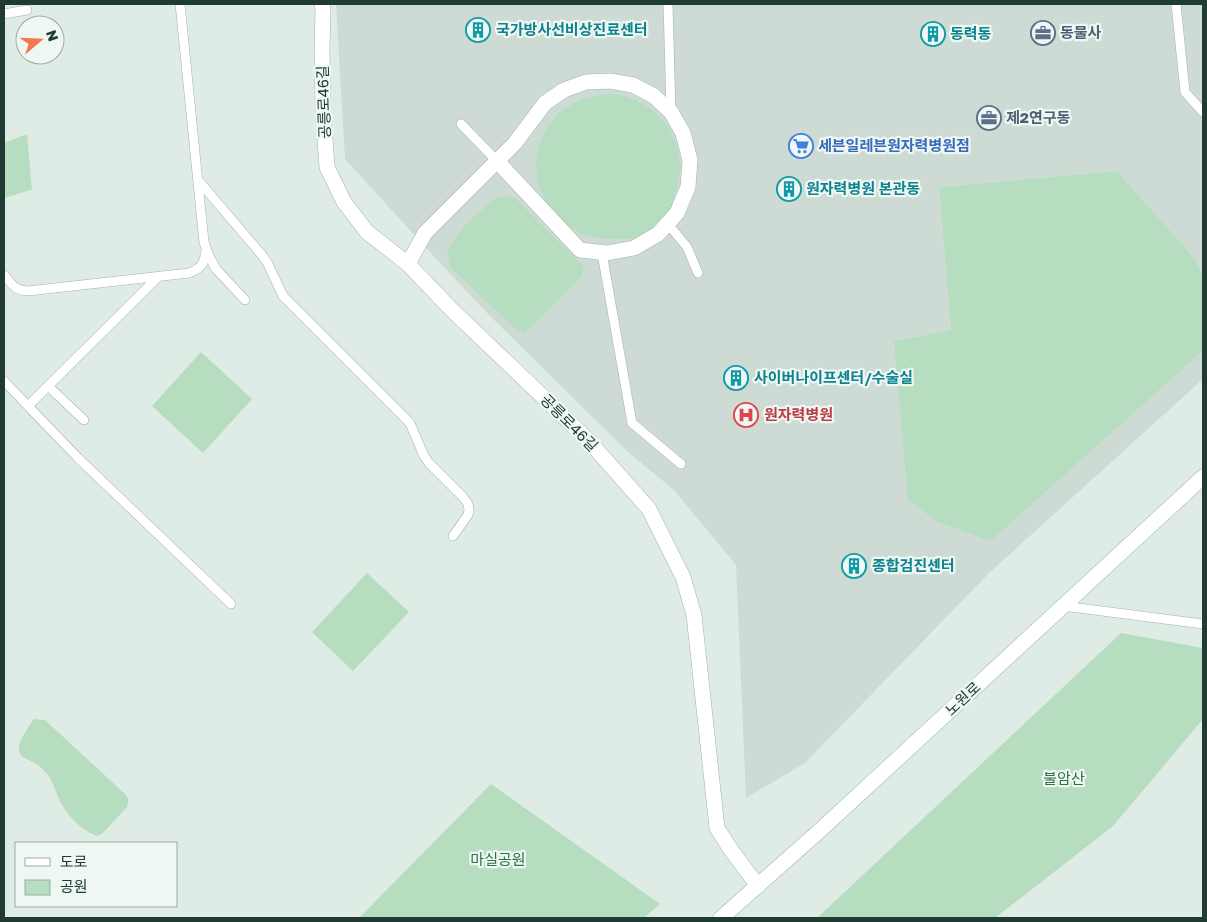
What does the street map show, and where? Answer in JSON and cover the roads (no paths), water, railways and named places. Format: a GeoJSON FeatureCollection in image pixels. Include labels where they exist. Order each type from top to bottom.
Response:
{"type":"FeatureCollection","features":[{"type":"Feature","properties":{"kind":"street","name":"공릉로46길"},"geometry":{"type":"LineString","coordinates":[[322,4],[324,11],[322,49],[327,167],[344,202],[367,232],[408,264],[451,309],[587,439],[650,509],[683,576],[694,615],[717,828],[758,886]]}},
{"type":"Feature","properties":{"kind":"street"},"geometry":{"type":"LineString","coordinates":[[408,264],[426,233],[497,161],[516,143],[545,103],[564,90],[586,82],[610,80],[633,85],[654,96],[671,112],[683,132],[690,160],[688,187],[677,213],[668,224],[658,234],[634,248],[608,253],[580,250],[497,161]]}},
{"type":"Feature","properties":{"kind":"street","name":"노원로"},"geometry":{"type":"LineString","coordinates":[[721,918],[816,834],[1203,477]]}},
{"type":"Feature","properties":{"kind":"lane"},"geometry":{"type":"LineString","coordinates":[[180,4],[204,242],[216,269],[245,300]]}},
{"type":"Feature","properties":{"kind":"lane"},"geometry":{"type":"LineString","coordinates":[[668,4],[671,112]]}},
{"type":"Feature","properties":{"kind":"lane"},"geometry":{"type":"LineString","coordinates":[[1176,4],[1185,92],[1203,112]]}},
{"type":"Feature","properties":{"kind":"lane"},"geometry":{"type":"LineString","coordinates":[[4,14],[27,10]]}},
{"type":"Feature","properties":{"kind":"lane"},"geometry":{"type":"LineString","coordinates":[[461,124],[497,161]]}},
{"type":"Feature","properties":{"kind":"lane"},"geometry":{"type":"LineString","coordinates":[[198,180],[267,262],[283,296],[410,424],[420,448],[429,463],[463,497],[468,504],[468,516],[453,536]]}},
{"type":"Feature","properties":{"kind":"lane"},"geometry":{"type":"LineString","coordinates":[[668,224],[686,247],[698,273]]}},
{"type":"Feature","properties":{"kind":"lane"},"geometry":{"type":"LineString","coordinates":[[4,274],[14,287],[28,291],[158,277],[190,273],[197,270],[204,261],[206,250]]}},
{"type":"Feature","properties":{"kind":"lane"},"geometry":{"type":"LineString","coordinates":[[602,253],[632,423],[681,464]]}},
{"type":"Feature","properties":{"kind":"lane"},"geometry":{"type":"LineString","coordinates":[[28,406],[158,277]]}},
{"type":"Feature","properties":{"kind":"lane"},"geometry":{"type":"LineString","coordinates":[[4,382],[78,458],[231,604]]}},
{"type":"Feature","properties":{"kind":"lane"},"geometry":{"type":"LineString","coordinates":[[48,386],[84,420]]}},
{"type":"Feature","properties":{"kind":"lane"},"geometry":{"type":"LineString","coordinates":[[1063,606],[1203,624]]}},
{"type":"Feature","properties":{"kind":"place","name":"국가방사선비상진료센터"},"geometry":{"type":"Point","coordinates":[478,30]}},
{"type":"Feature","properties":{"kind":"place","name":"동물사"},"geometry":{"type":"Point","coordinates":[1043,33]}},
{"type":"Feature","properties":{"kind":"place","name":"동력동"},"geometry":{"type":"Point","coordinates":[933,34]}},
{"type":"Feature","properties":{"kind":"place","name":"제2연구동"},"geometry":{"type":"Point","coordinates":[989,118]}},
{"type":"Feature","properties":{"kind":"place","name":"세븐일레븐원자력병원점"},"geometry":{"type":"Point","coordinates":[801,146]}},
{"type":"Feature","properties":{"kind":"place","name":"원자력병원 본관동"},"geometry":{"type":"Point","coordinates":[789,189]}},
{"type":"Feature","properties":{"kind":"place","name":"사이버나이프센터/수술실"},"geometry":{"type":"Point","coordinates":[736,378]}},
{"type":"Feature","properties":{"kind":"place","name":"원자력병원"},"geometry":{"type":"Point","coordinates":[746,415]}},
{"type":"Feature","properties":{"kind":"place","name":"종합검진센터"},"geometry":{"type":"Point","coordinates":[854,566]}},
{"type":"Feature","properties":{"kind":"park label","name":"불암산"},"geometry":{"type":"Point","coordinates":[1064,779]}},
{"type":"Feature","properties":{"kind":"park label","name":"마실공원"},"geometry":{"type":"Point","coordinates":[498,860]}}]}
